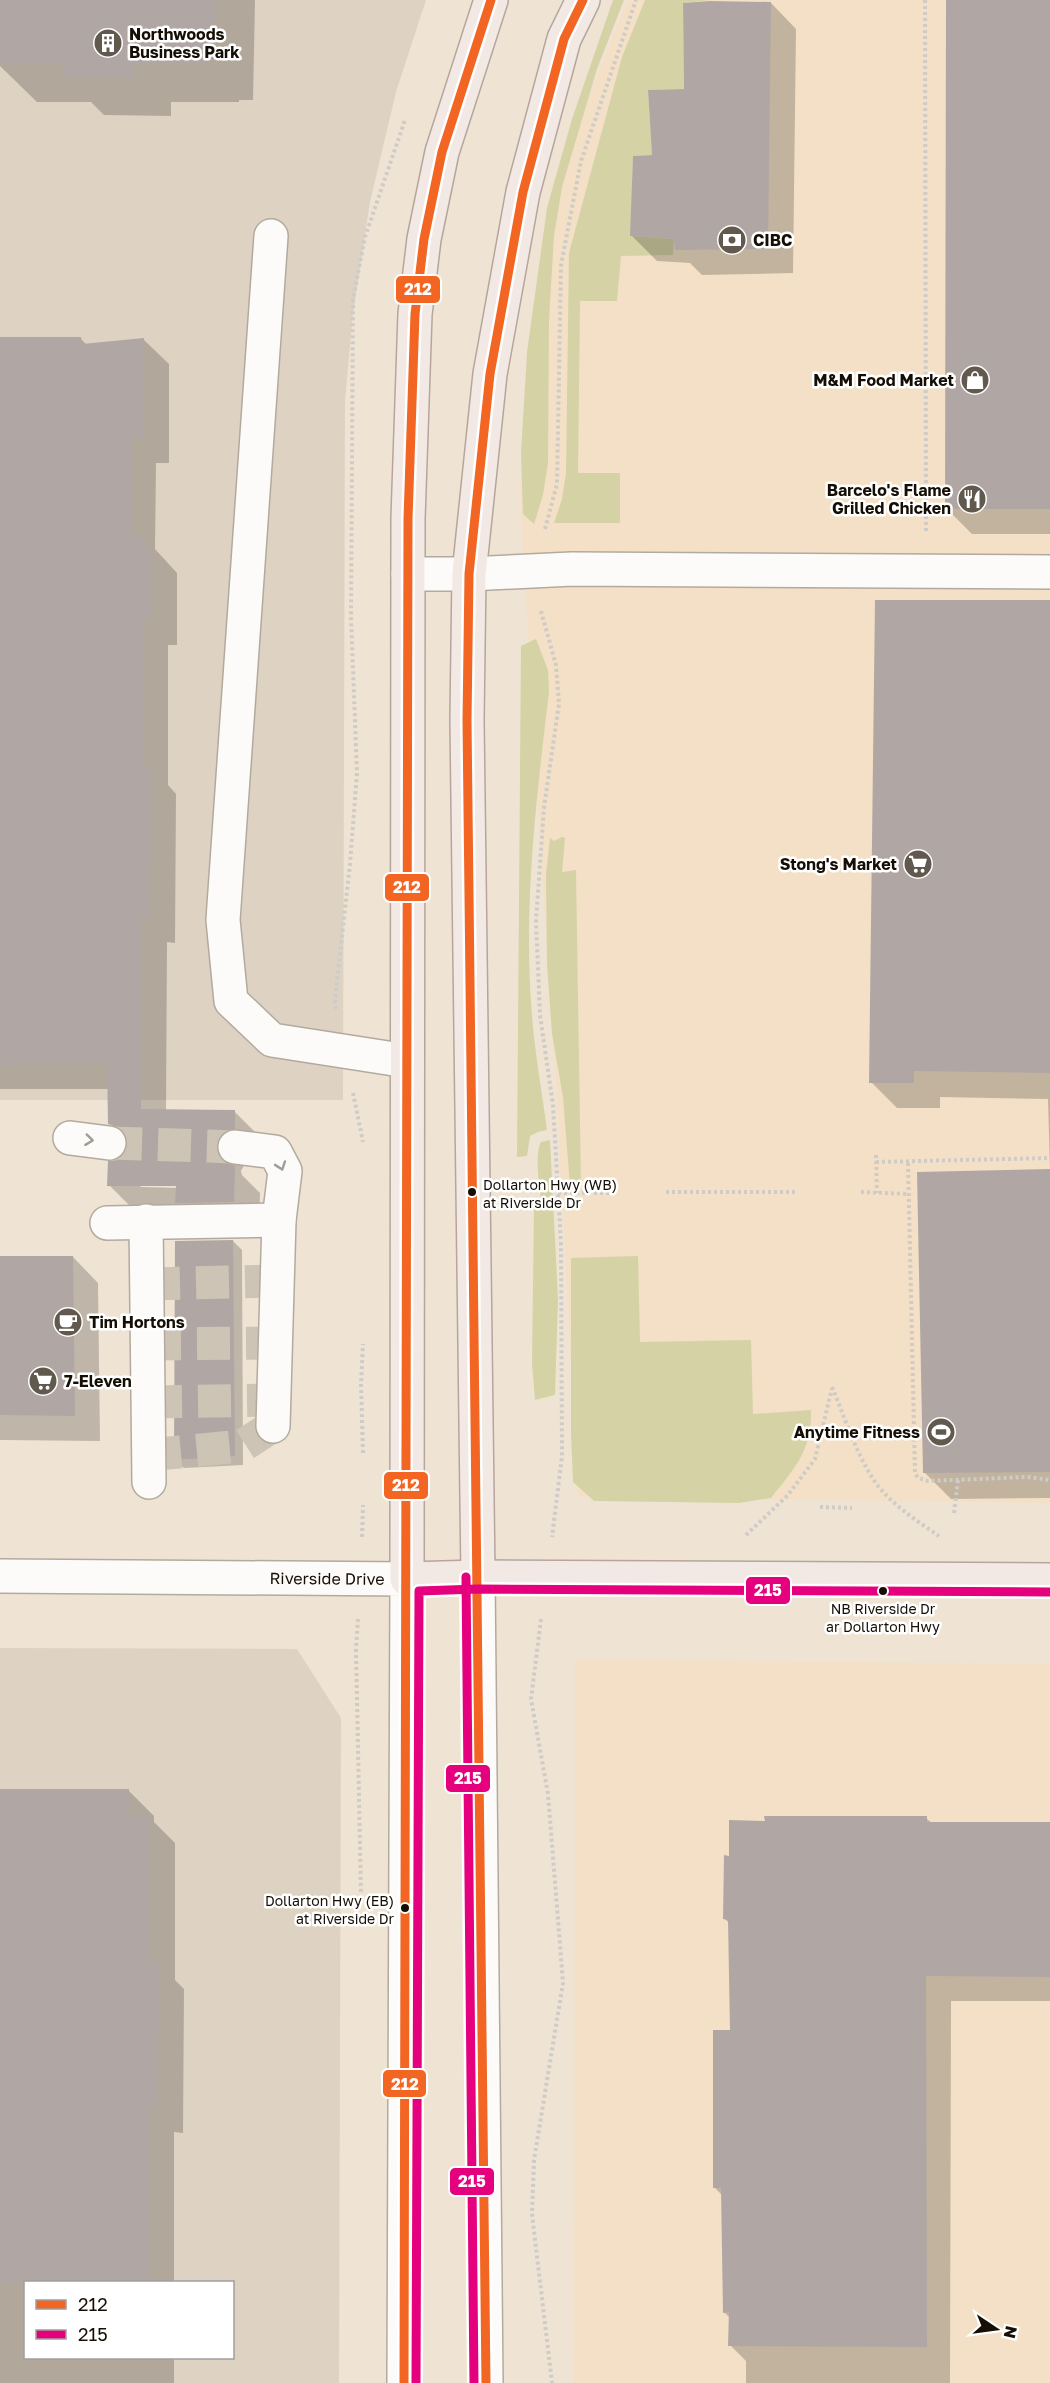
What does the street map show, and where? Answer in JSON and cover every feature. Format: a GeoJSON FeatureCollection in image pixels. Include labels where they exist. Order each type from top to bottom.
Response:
{"type":"FeatureCollection","features":[{"type":"Feature","properties":{"kind":"main road"},"geometry":{"type":"LineString","coordinates":[[407,1579],[408,574],[415,314],[424,239],[442,152],[491,0]]}},
{"type":"Feature","properties":{"kind":"main road"},"geometry":{"type":"LineString","coordinates":[[478,1577],[467,720],[469,574],[490,374],[524,192],[564,39],[583,0]]}},
{"type":"Feature","properties":{"kind":"main road","name":"Riverside Drive"},"geometry":{"type":"LineString","coordinates":[[407,1579],[478,1577],[1050,1580]]}},
{"type":"Feature","properties":{"kind":"street"},"geometry":{"type":"LineString","coordinates":[[271,236],[223,920],[231,1000],[272,1040],[407,1061]]}},
{"type":"Feature","properties":{"kind":"street"},"geometry":{"type":"LineString","coordinates":[[408,574],[540,571],[1050,572]]}},
{"type":"Feature","properties":{"kind":"street"},"geometry":{"type":"LineString","coordinates":[[70,1138],[109,1143]]}},
{"type":"Feature","properties":{"kind":"street"},"geometry":{"type":"LineString","coordinates":[[235,1147],[275,1152],[285,1171],[279,1220],[273,1426]]}},
{"type":"Feature","properties":{"kind":"street"},"geometry":{"type":"LineString","coordinates":[[107,1223],[279,1220]]}},
{"type":"Feature","properties":{"kind":"street"},"geometry":{"type":"LineString","coordinates":[[146,1221],[150,1482]]}},
{"type":"Feature","properties":{"kind":"street","name":"Riverside Drive"},"geometry":{"type":"LineString","coordinates":[[0,1576],[407,1579]]}},
{"type":"Feature","properties":{"kind":"street"},"geometry":{"type":"LineString","coordinates":[[478,1577],[486,2383]]}},
{"type":"Feature","properties":{"kind":"street"},"geometry":{"type":"LineString","coordinates":[[404,2383],[407,1579]]}},
{"type":"Feature","properties":{"kind":"path"},"geometry":{"type":"LineString","coordinates":[[556,1503],[562,1433],[561,1243],[553,1105],[540,1015],[537,921],[544,807],[559,704],[556,664],[541,612],[540,571],[545,522],[557,484],[561,265],[581,161],[636,0]]}},
{"type":"Feature","properties":{"kind":"path"},"geometry":{"type":"LineString","coordinates":[[925,0],[926,539]]}},
{"type":"Feature","properties":{"kind":"path"},"geometry":{"type":"LineString","coordinates":[[876,1155],[877,1193]]}},
{"type":"Feature","properties":{"kind":"path"},"geometry":{"type":"LineString","coordinates":[[876,1162],[1050,1158]]}},
{"type":"Feature","properties":{"kind":"path"},"geometry":{"type":"LineString","coordinates":[[908,1162],[915,1473],[918,1478],[928,1481],[1027,1477],[1050,1480]]}},
{"type":"Feature","properties":{"kind":"path"},"geometry":{"type":"LineString","coordinates":[[666,1192],[797,1192]]}},
{"type":"Feature","properties":{"kind":"path"},"geometry":{"type":"LineString","coordinates":[[861,1192],[909,1194]]}},
{"type":"Feature","properties":{"kind":"path"},"geometry":{"type":"LineString","coordinates":[[558,1193],[615,1193]]}},
{"type":"Feature","properties":{"kind":"path"},"geometry":{"type":"LineString","coordinates":[[701,1578],[788,1495],[815,1459],[832,1388],[865,1465],[882,1491],[908,1514],[945,1540]]}},
{"type":"Feature","properties":{"kind":"path"},"geometry":{"type":"LineString","coordinates":[[954,1513],[958,1480]]}},
{"type":"Feature","properties":{"kind":"path"},"geometry":{"type":"LineString","coordinates":[[820,1507],[852,1508]]}},
{"type":"Feature","properties":{"kind":"path"},"geometry":{"type":"LineString","coordinates":[[538,1641],[531,1699],[548,1794],[563,1983],[534,2160],[532,2214],[552,2383]]}},
{"type":"Feature","properties":{"kind":"shaded area"},"geometry":{"type":"Polygon","coordinates":[[[0,0],[426,0],[396,92],[370,202],[353,313],[345,400],[343,1100],[0,1100],[0,0]]]}},
{"type":"Feature","properties":{"kind":"shaded area"},"geometry":{"type":"Polygon","coordinates":[[[613,0],[624,0],[597,69],[562,187],[554,236],[549,320],[548,463],[543,495],[534,524],[523,514],[521,453],[527,352],[547,208],[572,119],[613,0]]]}},
{"type":"Feature","properties":{"kind":"shaded area"},"geometry":{"type":"Polygon","coordinates":[[[628,0],[1050,0],[1050,1503],[578,1497],[553,1029],[520,490],[552,185],[628,0]]]}},
{"type":"Feature","properties":{"kind":"shaded area"},"geometry":{"type":"Polygon","coordinates":[[[645,0],[711,0],[683,3],[684,89],[648,90],[652,155],[633,156],[631,236],[674,239],[673,255],[621,256],[617,301],[580,301],[578,473],[620,473],[620,523],[554,523],[562,499],[566,473],[569,253],[622,57],[645,0]]]}},
{"type":"Feature","properties":{"kind":"shaded area"},"geometry":{"type":"Polygon","coordinates":[[[536,639],[548,670],[549,692],[532,854],[529,935],[533,1030],[547,1130],[530,1136],[527,1156],[517,1157],[521,646],[536,639]]]}},
{"type":"Feature","properties":{"kind":"shaded area"},"geometry":{"type":"Polygon","coordinates":[[[550,838],[554,841],[565,838],[562,872],[576,870],[581,1187],[570,1186],[563,1097],[552,1034],[547,964],[546,875],[550,838]]]}},
{"type":"Feature","properties":{"kind":"shaded area"},"geometry":{"type":"Polygon","coordinates":[[[550,1140],[558,1299],[555,1395],[535,1400],[532,1364],[534,1204],[541,1203],[539,1147],[541,1142],[550,1140]]]}},
{"type":"Feature","properties":{"kind":"shaded area"},"geometry":{"type":"Polygon","coordinates":[[[638,1256],[640,1342],[751,1340],[753,1414],[811,1410],[809,1437],[805,1448],[771,1498],[739,1503],[594,1501],[573,1482],[571,1258],[638,1256]]]}},
{"type":"Feature","properties":{"kind":"shaded area"},"geometry":{"type":"Polygon","coordinates":[[[0,1648],[297,1649],[341,1718],[339,2383],[0,2383],[0,1648]]]}},
{"type":"Feature","properties":{"kind":"shaded area"},"geometry":{"type":"Polygon","coordinates":[[[575,1659],[1050,1664],[1050,2383],[574,2383],[575,1659]]]}},
{"type":"Feature","properties":{"kind":"building","name":"Northwoods Business Park"},"geometry":{"type":"Polygon","coordinates":[[[0,0],[216,0],[215,61],[133,64],[133,77],[64,77],[64,63],[0,64],[0,0]]]}},
{"type":"Feature","properties":{"kind":"building"},"geometry":{"type":"Polygon","coordinates":[[[946,0],[1050,0],[1050,509],[945,509],[946,0]]]}},
{"type":"Feature","properties":{"kind":"building"},"geometry":{"type":"Polygon","coordinates":[[[771,2],[768,249],[675,250],[674,239],[630,236],[633,156],[652,155],[648,90],[684,89],[683,3],[771,2]]]}},
{"type":"Feature","properties":{"kind":"building"},"geometry":{"type":"Polygon","coordinates":[[[0,337],[81,337],[82,344],[144,338],[144,438],[131,438],[131,535],[143,535],[143,546],[152,546],[152,621],[143,620],[143,767],[152,767],[150,918],[142,918],[141,1109],[235,1110],[235,1129],[227,1130],[220,1135],[216,1145],[223,1162],[235,1166],[234,1202],[175,1203],[176,1186],[107,1186],[108,1161],[117,1160],[123,1155],[128,1145],[126,1135],[121,1128],[108,1124],[107,1064],[0,1065],[0,337]]]}},
{"type":"Feature","properties":{"kind":"building"},"geometry":{"type":"Polygon","coordinates":[[[875,600],[1050,600],[1050,1073],[914,1071],[914,1083],[869,1083],[875,600]]]}},
{"type":"Feature","properties":{"kind":"building"},"geometry":{"type":"Polygon","coordinates":[[[1050,1169],[1050,1472],[923,1473],[917,1172],[1050,1169]]]}},
{"type":"Feature","properties":{"kind":"building"},"geometry":{"type":"Polygon","coordinates":[[[233,1240],[235,1456],[174,1460],[175,1241],[233,1240]]]}},
{"type":"Feature","properties":{"kind":"building"},"geometry":{"type":"Polygon","coordinates":[[[0,1256],[73,1256],[75,1416],[0,1415],[0,1256]]]}},
{"type":"Feature","properties":{"kind":"building"},"geometry":{"type":"Polygon","coordinates":[[[0,1789],[129,1789],[129,1816],[150,1816],[150,1962],[159,1962],[158,2108],[150,2107],[149,2281],[0,2283],[0,1789]]]}},
{"type":"Feature","properties":{"kind":"building"},"geometry":{"type":"Polygon","coordinates":[[[764,1816],[927,1816],[927,1822],[1050,1822],[1050,1977],[926,1976],[927,2347],[728,2346],[729,2312],[723,2313],[721,2188],[713,2188],[713,2030],[730,2030],[728,1920],[723,1919],[724,1855],[729,1856],[729,1820],[765,1821],[764,1816]]]}},
{"type":"Feature","properties":{"kind":"tunnel"},"geometry":{"type":"LineString","coordinates":[[109,1143],[235,1147]]}},
{"type":"Feature","properties":{"kind":"tunnel"},"geometry":{"type":"LineString","coordinates":[[147,1284],[277,1281]]}},
{"type":"Feature","properties":{"kind":"tunnel"},"geometry":{"type":"LineString","coordinates":[[148,1344],[275,1343]]}},
{"type":"Feature","properties":{"kind":"tunnel"},"geometry":{"type":"LineString","coordinates":[[149,1402],[274,1400]]}},
{"type":"Feature","properties":{"kind":"tunnel"},"geometry":{"type":"LineString","coordinates":[[148,1455],[242,1446],[273,1426]]}},
{"type":"Feature","properties":{"kind":"transit line","name":"212"},"geometry":{"type":"LineString","coordinates":[[404,2383],[408,519],[415,314],[424,239],[442,152],[491,0]]}},
{"type":"Feature","properties":{"kind":"transit line","name":"212"},"geometry":{"type":"LineString","coordinates":[[486,2383],[467,720],[469,574],[490,374],[523,192],[564,39],[583,0]]}},
{"type":"Feature","properties":{"kind":"transit line","name":"215"},"geometry":{"type":"LineString","coordinates":[[466,1577],[474,2383]]}},
{"type":"Feature","properties":{"kind":"transit line","name":"215"},"geometry":{"type":"LineString","coordinates":[[416,2383],[419,1591],[478,1589],[1050,1592]]}},
{"type":"Feature","properties":{"kind":"place","name":"Northwoods Business Park"},"geometry":{"type":"Point","coordinates":[108,43]}},
{"type":"Feature","properties":{"kind":"place","name":"CIBC"},"geometry":{"type":"Point","coordinates":[732,240]}},
{"type":"Feature","properties":{"kind":"place","name":"M&M Food Market"},"geometry":{"type":"Point","coordinates":[975,380]}},
{"type":"Feature","properties":{"kind":"place","name":"Barcelo's Flame Grilled Chicken"},"geometry":{"type":"Point","coordinates":[972,499]}},
{"type":"Feature","properties":{"kind":"place","name":"Stong's Market"},"geometry":{"type":"Point","coordinates":[918,864]}},
{"type":"Feature","properties":{"kind":"place","name":"Dollarton Hwy (WB) at Riverside Dr"},"geometry":{"type":"Point","coordinates":[472,1192]}},
{"type":"Feature","properties":{"kind":"place","name":"Tim Hortons"},"geometry":{"type":"Point","coordinates":[68,1322]}},
{"type":"Feature","properties":{"kind":"place","name":"7-Eleven"},"geometry":{"type":"Point","coordinates":[43,1381]}},
{"type":"Feature","properties":{"kind":"place","name":"Anytime Fitness"},"geometry":{"type":"Point","coordinates":[941,1432]}},
{"type":"Feature","properties":{"kind":"place","name":"NB Riverside Dr ar Dollarton Hwy"},"geometry":{"type":"Point","coordinates":[883,1591]}},
{"type":"Feature","properties":{"kind":"place","name":"Dollarton Hwy (EB) at Riverside Dr"},"geometry":{"type":"Point","coordinates":[405,1908]}}]}
